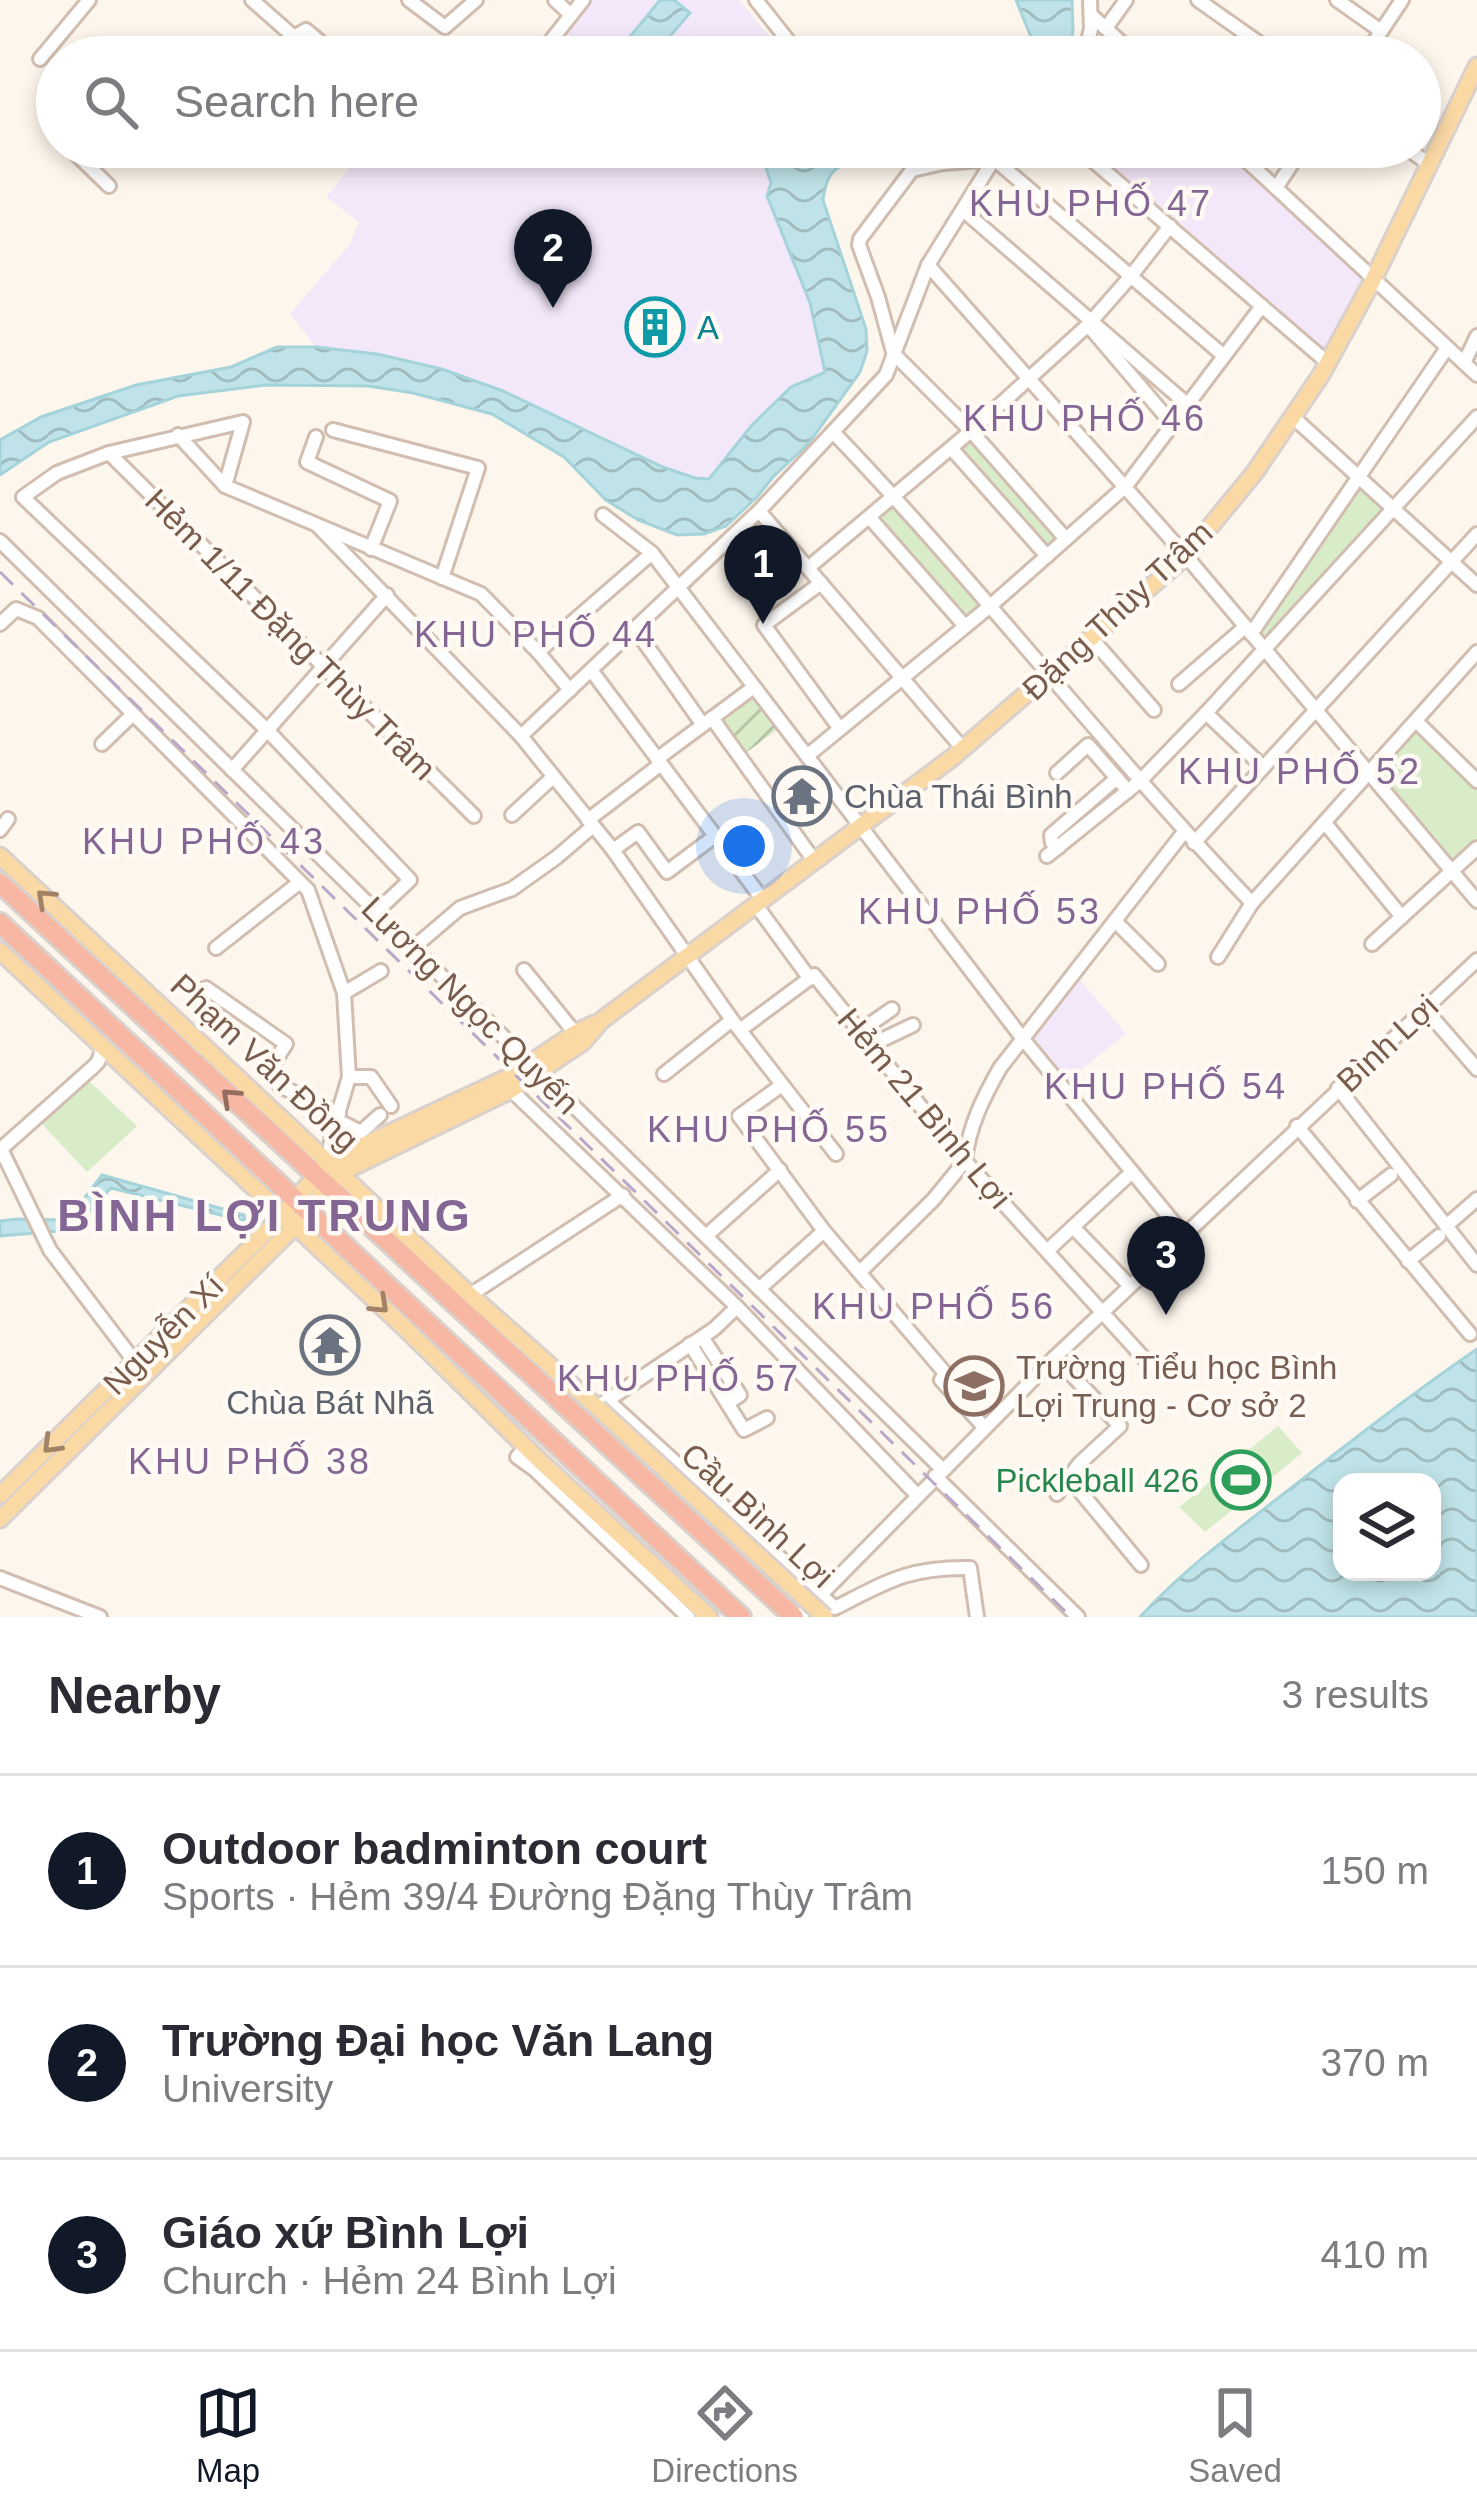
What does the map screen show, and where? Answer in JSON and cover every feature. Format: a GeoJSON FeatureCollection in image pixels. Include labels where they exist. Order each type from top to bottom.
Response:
{"type":"FeatureCollection","features":[{"type":"Feature","properties":{"kind":"highway","name":"Phạm Văn Đồng"},"geometry":{"type":"LineString","coordinates":[[0,883],[463,1300],[595,1412]]}},
{"type":"Feature","properties":{"kind":"highway"},"geometry":{"type":"LineString","coordinates":[[0,923],[162,1089],[295,1212],[408,1305],[548,1454],[741,1617]]}},
{"type":"Feature","properties":{"kind":"highway","name":"Cầu Bình Lợi"},"geometry":{"type":"LineString","coordinates":[[595,1412],[797,1617]]}},
{"type":"Feature","properties":{"kind":"main road","name":"Đặng Thùy Trâm"},"geometry":{"type":"LineString","coordinates":[[1441,140],[1477,66]]}},
{"type":"Feature","properties":{"kind":"main road","name":"Đặng Thùy Trâm"},"geometry":{"type":"LineString","coordinates":[[327,1175],[511,1090],[575,1033],[602,1020],[963,749],[1186,556],[1294,418],[1373,280],[1427,168]]}},
{"type":"Feature","properties":{"kind":"main road","name":"Phạm Văn Đồng"},"geometry":{"type":"LineString","coordinates":[[0,856],[327,1175]]}},
{"type":"Feature","properties":{"kind":"main road"},"geometry":{"type":"LineString","coordinates":[[0,952],[103,1047],[162,1089]]}},
{"type":"Feature","properties":{"kind":"main road","name":"Đặng Thùy Trâm"},"geometry":{"type":"LineString","coordinates":[[327,1175],[583,1042],[602,1020]]}},
{"type":"Feature","properties":{"kind":"main road","name":"Nguyễn Xí"},"geometry":{"type":"LineString","coordinates":[[0,1519],[327,1175]]}},
{"type":"Feature","properties":{"kind":"main road","name":"Nguyễn Xí"},"geometry":{"type":"LineString","coordinates":[[0,1496],[295,1212]]}},
{"type":"Feature","properties":{"kind":"main road"},"geometry":{"type":"LineString","coordinates":[[295,1212],[472,1391],[521,1452],[548,1454],[719,1617]]}},
{"type":"Feature","properties":{"kind":"main road","name":"Cầu Bình Lợi"},"geometry":{"type":"LineString","coordinates":[[595,1412],[812,1617]]}},
{"type":"Feature","properties":{"kind":"main road","name":"Cầu Bình Lợi"},"geometry":{"type":"LineString","coordinates":[[595,1412],[825,1617]]}},
{"type":"Feature","properties":{"kind":"main road"},"geometry":{"type":"LineString","coordinates":[[548,1454],[709,1617]]}},
{"type":"Feature","properties":{"kind":"street"},"geometry":{"type":"LineString","coordinates":[[59,36],[88,0]]}},
{"type":"Feature","properties":{"kind":"street"},"geometry":{"type":"LineString","coordinates":[[251,0],[293,36]]}},
{"type":"Feature","properties":{"kind":"street"},"geometry":{"type":"LineString","coordinates":[[416,2],[445,27],[476,0]]}},
{"type":"Feature","properties":{"kind":"street"},"geometry":{"type":"LineString","coordinates":[[555,0],[571,15]]}},
{"type":"Feature","properties":{"kind":"street"},"geometry":{"type":"LineString","coordinates":[[554,36],[583,0]]}},
{"type":"Feature","properties":{"kind":"street"},"geometry":{"type":"LineString","coordinates":[[756,0],[785,36]]}},
{"type":"Feature","properties":{"kind":"street"},"geometry":{"type":"LineString","coordinates":[[1106,28],[1126,0]]}},
{"type":"Feature","properties":{"kind":"street"},"geometry":{"type":"LineString","coordinates":[[1198,0],[1249,36]]}},
{"type":"Feature","properties":{"kind":"street"},"geometry":{"type":"LineString","coordinates":[[1337,0],[1381,31]]}},
{"type":"Feature","properties":{"kind":"street"},"geometry":{"type":"LineString","coordinates":[[1378,36],[1402,0]]}},
{"type":"Feature","properties":{"kind":"street"},"geometry":{"type":"LineString","coordinates":[[1090,8],[1115,36]]}},
{"type":"Feature","properties":{"kind":"street"},"geometry":{"type":"LineString","coordinates":[[91,168],[109,186]]}},
{"type":"Feature","properties":{"kind":"street"},"geometry":{"type":"LineString","coordinates":[[921,168],[912,170],[859,242],[893,353],[971,431],[1066,539]]}},
{"type":"Feature","properties":{"kind":"street"},"geometry":{"type":"LineString","coordinates":[[521,736],[759,511],[886,375],[928,265],[989,168]]}},
{"type":"Feature","properties":{"kind":"street"},"geometry":{"type":"LineString","coordinates":[[1005,168],[1224,356]]}},
{"type":"Feature","properties":{"kind":"street"},"geometry":{"type":"LineString","coordinates":[[1102,168],[1328,363]]}},
{"type":"Feature","properties":{"kind":"street"},"geometry":{"type":"LineString","coordinates":[[1255,168],[1477,375]]}},
{"type":"Feature","properties":{"kind":"street"},"geometry":{"type":"LineString","coordinates":[[1276,188],[1289,168]]}},
{"type":"Feature","properties":{"kind":"street"},"geometry":{"type":"LineString","coordinates":[[963,210],[1188,404]]}},
{"type":"Feature","properties":{"kind":"street"},"geometry":{"type":"LineString","coordinates":[[808,568],[971,431],[1090,322],[1170,226]]}},
{"type":"Feature","properties":{"kind":"street"},"geometry":{"type":"LineString","coordinates":[[928,265],[1126,486],[1477,901]]}},
{"type":"Feature","properties":{"kind":"street"},"geometry":{"type":"LineString","coordinates":[[807,756],[989,607],[1126,486],[1262,306]]}},
{"type":"Feature","properties":{"kind":"street"},"geometry":{"type":"LineString","coordinates":[[1090,322],[1173,424]]}},
{"type":"Feature","properties":{"kind":"street"},"geometry":{"type":"LineString","coordinates":[[1464,363],[1477,336]]}},
{"type":"Feature","properties":{"kind":"street"},"geometry":{"type":"LineString","coordinates":[[1179,684],[1248,630],[1447,348]]}},
{"type":"Feature","properties":{"kind":"street"},"geometry":{"type":"LineString","coordinates":[[1117,778],[1051,836],[1053,851],[1140,781],[1477,417]]}},
{"type":"Feature","properties":{"kind":"street"},"geometry":{"type":"LineString","coordinates":[[1294,418],[1477,585]]}},
{"type":"Feature","properties":{"kind":"street"},"geometry":{"type":"LineString","coordinates":[[225,486],[243,422],[109,453],[58,472],[22,497],[267,730],[410,880],[376,912]]}},
{"type":"Feature","properties":{"kind":"street"},"geometry":{"type":"LineString","coordinates":[[334,430],[478,469],[442,578]]}},
{"type":"Feature","properties":{"kind":"street"},"geometry":{"type":"LineString","coordinates":[[834,433],[1252,903]]}},
{"type":"Feature","properties":{"kind":"street"},"geometry":{"type":"LineString","coordinates":[[178,435],[225,486],[481,594],[570,690]]}},
{"type":"Feature","properties":{"kind":"street"},"geometry":{"type":"LineString","coordinates":[[316,436],[307,462],[391,501],[371,549]]}},
{"type":"Feature","properties":{"kind":"street"},"geometry":{"type":"LineString","coordinates":[[951,448],[1047,556]]}},
{"type":"Feature","properties":{"kind":"street","name":"Hẻm 1/11 Đặng Thùy Trâm"},"geometry":{"type":"LineString","coordinates":[[109,453],[474,816]]}},
{"type":"Feature","properties":{"kind":"street"},"geometry":{"type":"LineString","coordinates":[[759,511],[963,749]]}},
{"type":"Feature","properties":{"kind":"street"},"geometry":{"type":"LineString","coordinates":[[603,515],[652,553],[1023,1039],[1184,1235]]}},
{"type":"Feature","properties":{"kind":"street"},"geometry":{"type":"LineString","coordinates":[[870,518],[965,626]]}},
{"type":"Feature","properties":{"kind":"street"},"geometry":{"type":"LineString","coordinates":[[318,526],[521,736],[613,850],[736,1025],[836,1154]]}},
{"type":"Feature","properties":{"kind":"street"},"geometry":{"type":"LineString","coordinates":[[860,1272],[933,1200],[965,1160],[982,1100],[1000,1068],[1115,921],[1477,534]]}},
{"type":"Feature","properties":{"kind":"street","name":"Lương Ngọc Quyến"},"geometry":{"type":"LineString","coordinates":[[0,542],[706,1236],[1078,1617]]}},
{"type":"Feature","properties":{"kind":"street"},"geometry":{"type":"LineString","coordinates":[[538,652],[652,553]]}},
{"type":"Feature","properties":{"kind":"street"},"geometry":{"type":"LineString","coordinates":[[821,584],[764,625],[840,729]]}},
{"type":"Feature","properties":{"kind":"street"},"geometry":{"type":"LineString","coordinates":[[232,770],[387,595]]}},
{"type":"Feature","properties":{"kind":"street","name":"Nguyễn Xí"},"geometry":{"type":"LineString","coordinates":[[0,624],[16,609],[38,618],[308,890],[344,993],[349,1077],[327,1175]]}},
{"type":"Feature","properties":{"kind":"street"},"geometry":{"type":"LineString","coordinates":[[634,629],[815,862]]}},
{"type":"Feature","properties":{"kind":"street"},"geometry":{"type":"LineString","coordinates":[[1092,639],[1154,710]]}},
{"type":"Feature","properties":{"kind":"street"},"geometry":{"type":"LineString","coordinates":[[1218,956],[1252,903],[1477,652]]}},
{"type":"Feature","properties":{"kind":"street"},"geometry":{"type":"LineString","coordinates":[[1465,666],[1477,676]]}},
{"type":"Feature","properties":{"kind":"street","name":"Hẻm 21 Bình Lợi"},"geometry":{"type":"LineString","coordinates":[[591,670],[715,836],[810,979],[814,976],[965,1160],[1151,1366]]}},
{"type":"Feature","properties":{"kind":"street"},"geometry":{"type":"LineString","coordinates":[[413,948],[460,908],[512,889],[557,857],[659,761],[754,687]]}},
{"type":"Feature","properties":{"kind":"street"},"geometry":{"type":"LineString","coordinates":[[1206,713],[1263,767]]}},
{"type":"Feature","properties":{"kind":"street"},"geometry":{"type":"LineString","coordinates":[[102,744],[133,714]]}},
{"type":"Feature","properties":{"kind":"street"},"geometry":{"type":"LineString","coordinates":[[1416,721],[1477,781]]}},
{"type":"Feature","properties":{"kind":"street"},"geometry":{"type":"LineString","coordinates":[[1057,773],[1088,745],[1127,791]]}},
{"type":"Feature","properties":{"kind":"street"},"geometry":{"type":"LineString","coordinates":[[512,814],[554,777]]}},
{"type":"Feature","properties":{"kind":"street"},"geometry":{"type":"LineString","coordinates":[[1325,823],[1402,917]]}},
{"type":"Feature","properties":{"kind":"street"},"geometry":{"type":"LineString","coordinates":[[613,850],[638,832],[668,872],[715,836]]}},
{"type":"Feature","properties":{"kind":"street"},"geometry":{"type":"LineString","coordinates":[[1372,944],[1477,848]]}},
{"type":"Feature","properties":{"kind":"street"},"geometry":{"type":"LineString","coordinates":[[216,948],[300,882]]}},
{"type":"Feature","properties":{"kind":"street"},"geometry":{"type":"LineString","coordinates":[[1115,921],[1158,964]]}},
{"type":"Feature","properties":{"kind":"street","name":"Bình Lợi"},"geometry":{"type":"LineString","coordinates":[[797,1617],[1055,1357],[1477,960]]}},
{"type":"Feature","properties":{"kind":"street"},"geometry":{"type":"LineString","coordinates":[[524,970],[575,1033]]}},
{"type":"Feature","properties":{"kind":"street"},"geometry":{"type":"LineString","coordinates":[[344,993],[381,971]]}},
{"type":"Feature","properties":{"kind":"street"},"geometry":{"type":"LineString","coordinates":[[664,1073],[810,979]]}},
{"type":"Feature","properties":{"kind":"street"},"geometry":{"type":"LineString","coordinates":[[206,988],[286,1044],[270,1069],[280,1086],[361,1132],[385,1111],[371,1077],[349,1077]]}},
{"type":"Feature","properties":{"kind":"street"},"geometry":{"type":"LineString","coordinates":[[860,1031],[892,1009]]}},
{"type":"Feature","properties":{"kind":"street"},"geometry":{"type":"LineString","coordinates":[[1425,1009],[1477,1069]]}},
{"type":"Feature","properties":{"kind":"street"},"geometry":{"type":"LineString","coordinates":[[871,1045],[913,1025]]}},
{"type":"Feature","properties":{"kind":"street"},"geometry":{"type":"LineString","coordinates":[[103,1047],[98,1062],[1,1149],[50,1250],[135,1362]]}},
{"type":"Feature","properties":{"kind":"street"},"geometry":{"type":"LineString","coordinates":[[782,1085],[739,1116],[824,1231],[945,1373],[941,1380],[984,1427]]}},
{"type":"Feature","properties":{"kind":"street"},"geometry":{"type":"LineString","coordinates":[[1338,1088],[1443,1231],[1477,1265]]}},
{"type":"Feature","properties":{"kind":"street"},"geometry":{"type":"LineString","coordinates":[[511,1090],[737,1307],[917,1495]]}},
{"type":"Feature","properties":{"kind":"street"},"geometry":{"type":"LineString","coordinates":[[1298,1126],[1470,1334]]}},
{"type":"Feature","properties":{"kind":"street"},"geometry":{"type":"LineString","coordinates":[[706,1236],[779,1170]]}},
{"type":"Feature","properties":{"kind":"street"},"geometry":{"type":"LineString","coordinates":[[1047,1251],[1132,1172]]}},
{"type":"Feature","properties":{"kind":"street"},"geometry":{"type":"LineString","coordinates":[[1357,1201],[1391,1174]]}},
{"type":"Feature","properties":{"kind":"street"},"geometry":{"type":"LineString","coordinates":[[463,1300],[622,1195]]}},
{"type":"Feature","properties":{"kind":"street"},"geometry":{"type":"LineString","coordinates":[[1408,1261],[1477,1199]]}},
{"type":"Feature","properties":{"kind":"street"},"geometry":{"type":"LineString","coordinates":[[1073,1227],[1130,1286]]}},
{"type":"Feature","properties":{"kind":"street"},"geometry":{"type":"LineString","coordinates":[[759,1289],[824,1231]]}},
{"type":"Feature","properties":{"kind":"street"},"geometry":{"type":"LineString","coordinates":[[595,1412],[737,1307]]}},
{"type":"Feature","properties":{"kind":"street"},"geometry":{"type":"LineString","coordinates":[[696,1341],[744,1430],[767,1418]]}},
{"type":"Feature","properties":{"kind":"street"},"geometry":{"type":"LineString","coordinates":[[1055,1357],[1120,1426],[1079,1464],[1057,1494]]}},
{"type":"Feature","properties":{"kind":"street","name":"Phạm Văn Đồng"},"geometry":{"type":"LineString","coordinates":[[595,1412],[821,1597]]}},
{"type":"Feature","properties":{"kind":"street"},"geometry":{"type":"LineString","coordinates":[[521,1452],[688,1617]]}},
{"type":"Feature","properties":{"kind":"street"},"geometry":{"type":"LineString","coordinates":[[1069,1478],[1141,1565]]}},
{"type":"Feature","properties":{"kind":"street"},"geometry":{"type":"LineString","coordinates":[[821,1597],[835,1608],[902,1574],[970,1568],[977,1617]]}},
{"type":"Feature","properties":{"kind":"street"},"geometry":{"type":"LineString","coordinates":[[0,1578],[100,1617]]}},
{"type":"Feature","properties":{"kind":"street"},"geometry":{"type":"LineString","coordinates":[[0,1588],[17,1586]]}},
{"type":"Feature","properties":{"kind":"shaded area"},"geometry":{"type":"Polygon","coordinates":[[[589,0],[739,0],[769,36],[559,36],[589,0]]]}},
{"type":"Feature","properties":{"kind":"shaded area"},"geometry":{"type":"Polygon","coordinates":[[[350,168],[766,168],[771,184],[767,196],[810,303],[825,373],[791,387],[709,479],[663,467],[586,428],[442,369],[316,347],[290,314],[350,244],[359,222],[326,197],[350,168]]]}},
{"type":"Feature","properties":{"kind":"shaded area"},"geometry":{"type":"Polygon","coordinates":[[[1111,168],[1244,168],[1364,280],[1325,351],[1111,168]]]}},
{"type":"Feature","properties":{"kind":"shaded area"},"geometry":{"type":"Polygon","coordinates":[[[1079,979],[1126,1034],[1064,1083],[1031,1040],[1079,979]]]}},
{"type":"Feature","properties":{"kind":"shaded area","name":"Trường Tiểu học Bình Lợi Trung - Cơ sở 2"},"geometry":{"type":"Polygon","coordinates":[[[969,1353],[1006,1392],[978,1419],[943,1380],[969,1353]]]}},
{"type":"Feature","properties":{"kind":"green space"},"geometry":{"type":"Polygon","coordinates":[[[965,442],[971,442],[1054,541],[1044,545],[960,451],[965,442]]]}},
{"type":"Feature","properties":{"kind":"green space"},"geometry":{"type":"Polygon","coordinates":[[[1362,488],[1383,507],[1382,513],[1265,638],[1261,627],[1356,490],[1362,488]]]}},
{"type":"Feature","properties":{"kind":"green space"},"geometry":{"type":"Polygon","coordinates":[[[887,507],[894,509],[978,605],[969,619],[963,618],[878,520],[887,507]]]}},
{"type":"Feature","properties":{"kind":"green space"},"geometry":{"type":"Polygon","coordinates":[[[753,689],[781,727],[740,757],[713,717],[753,689]]]}},
{"type":"Feature","properties":{"kind":"green space"},"geometry":{"type":"Polygon","coordinates":[[[1419,733],[1477,789],[1477,841],[1455,863],[1376,772],[1412,734],[1419,733]]]}},
{"type":"Feature","properties":{"kind":"green space"},"geometry":{"type":"Polygon","coordinates":[[[89,1081],[137,1126],[87,1172],[42,1124],[89,1081]]]}},
{"type":"Feature","properties":{"kind":"green space","name":"Pickleball 426"},"geometry":{"type":"Polygon","coordinates":[[[1278,1426],[1302,1453],[1205,1532],[1179,1507],[1278,1426]]]}},
{"type":"Feature","properties":{"kind":"water"},"geometry":{"type":"Polygon","coordinates":[[[660,0],[674,0],[690,13],[670,36],[631,36],[660,0]]]}},
{"type":"Feature","properties":{"kind":"water"},"geometry":{"type":"Polygon","coordinates":[[[1016,0],[1072,0],[1072,36],[1031,36],[1016,0]]]}},
{"type":"Feature","properties":{"kind":"water"},"geometry":{"type":"Polygon","coordinates":[[[766,168],[838,168],[829,177],[823,200],[866,329],[867,351],[860,372],[809,443],[726,526],[704,534],[677,535],[638,520],[606,500],[564,457],[492,414],[368,386],[267,385],[178,396],[49,442],[0,475],[0,440],[41,417],[136,385],[231,367],[277,347],[316,347],[442,369],[503,391],[663,467],[709,479],[752,425],[791,387],[825,372],[810,303],[767,196],[771,183],[766,168]]]}},
{"type":"Feature","properties":{"kind":"water"},"geometry":{"type":"Polygon","coordinates":[[[102,1175],[244,1215],[245,1221],[111,1188],[71,1230],[0,1236],[0,1221],[61,1220],[102,1175]]]}},
{"type":"Feature","properties":{"kind":"water"},"geometry":{"type":"Polygon","coordinates":[[[1477,1349],[1477,1617],[1140,1617],[1227,1538],[1477,1349]]]}},
{"type":"Feature","properties":{"kind":"railway"},"geometry":{"type":"LineString","coordinates":[[0,572],[1071,1617]]}},
{"type":"Feature","properties":{"kind":"place","name":"Trường Đại học Văn Lang"},"geometry":{"type":"Point","coordinates":[553,308]}},
{"type":"Feature","properties":{"kind":"place","name":"A"},"geometry":{"type":"Point","coordinates":[655,327]}},
{"type":"Feature","properties":{"kind":"place","name":"Outdoor badminton court"},"geometry":{"type":"Point","coordinates":[763,624]}},
{"type":"Feature","properties":{"kind":"place","name":"Chùa Thái Bình"},"geometry":{"type":"Point","coordinates":[802,796]}},
{"type":"Feature","properties":{"kind":"place","name":"Giáo xứ Bình Lợi"},"geometry":{"type":"Point","coordinates":[1166,1315]}},
{"type":"Feature","properties":{"kind":"place","name":"Chùa Bát Nhã"},"geometry":{"type":"Point","coordinates":[330,1345]}},
{"type":"Feature","properties":{"kind":"place","name":"Trường Tiểu học Bình Lợi Trung - Cơ sở 2"},"geometry":{"type":"Point","coordinates":[974,1386]}},
{"type":"Feature","properties":{"kind":"place","name":"Pickleball 426"},"geometry":{"type":"Point","coordinates":[1241,1480]}},
{"type":"Feature","properties":{"kind":"district","name":"KHU PHỐ 47"},"geometry":{"type":"Point","coordinates":[1091,203]}},
{"type":"Feature","properties":{"kind":"district","name":"KHU PHỐ 46"},"geometry":{"type":"Point","coordinates":[1085,418]}},
{"type":"Feature","properties":{"kind":"district","name":"KHU PHỐ 44"},"geometry":{"type":"Point","coordinates":[536,634]}},
{"type":"Feature","properties":{"kind":"district","name":"KHU PHỐ 52"},"geometry":{"type":"Point","coordinates":[1300,771]}},
{"type":"Feature","properties":{"kind":"district","name":"KHU PHỐ 43"},"geometry":{"type":"Point","coordinates":[204,841]}},
{"type":"Feature","properties":{"kind":"district","name":"KHU PHỐ 53"},"geometry":{"type":"Point","coordinates":[980,911]}},
{"type":"Feature","properties":{"kind":"district","name":"KHU PHỐ 54"},"geometry":{"type":"Point","coordinates":[1166,1086]}},
{"type":"Feature","properties":{"kind":"district","name":"KHU PHỐ 55"},"geometry":{"type":"Point","coordinates":[769,1129]}},
{"type":"Feature","properties":{"kind":"district","name":"BÌNH LỢI TRUNG"},"geometry":{"type":"Point","coordinates":[265,1215]}},
{"type":"Feature","properties":{"kind":"district","name":"KHU PHỐ 56"},"geometry":{"type":"Point","coordinates":[934,1306]}},
{"type":"Feature","properties":{"kind":"district","name":"KHU PHỐ 57"},"geometry":{"type":"Point","coordinates":[679,1378]}},
{"type":"Feature","properties":{"kind":"district","name":"KHU PHỐ 38"},"geometry":{"type":"Point","coordinates":[250,1461]}}]}
